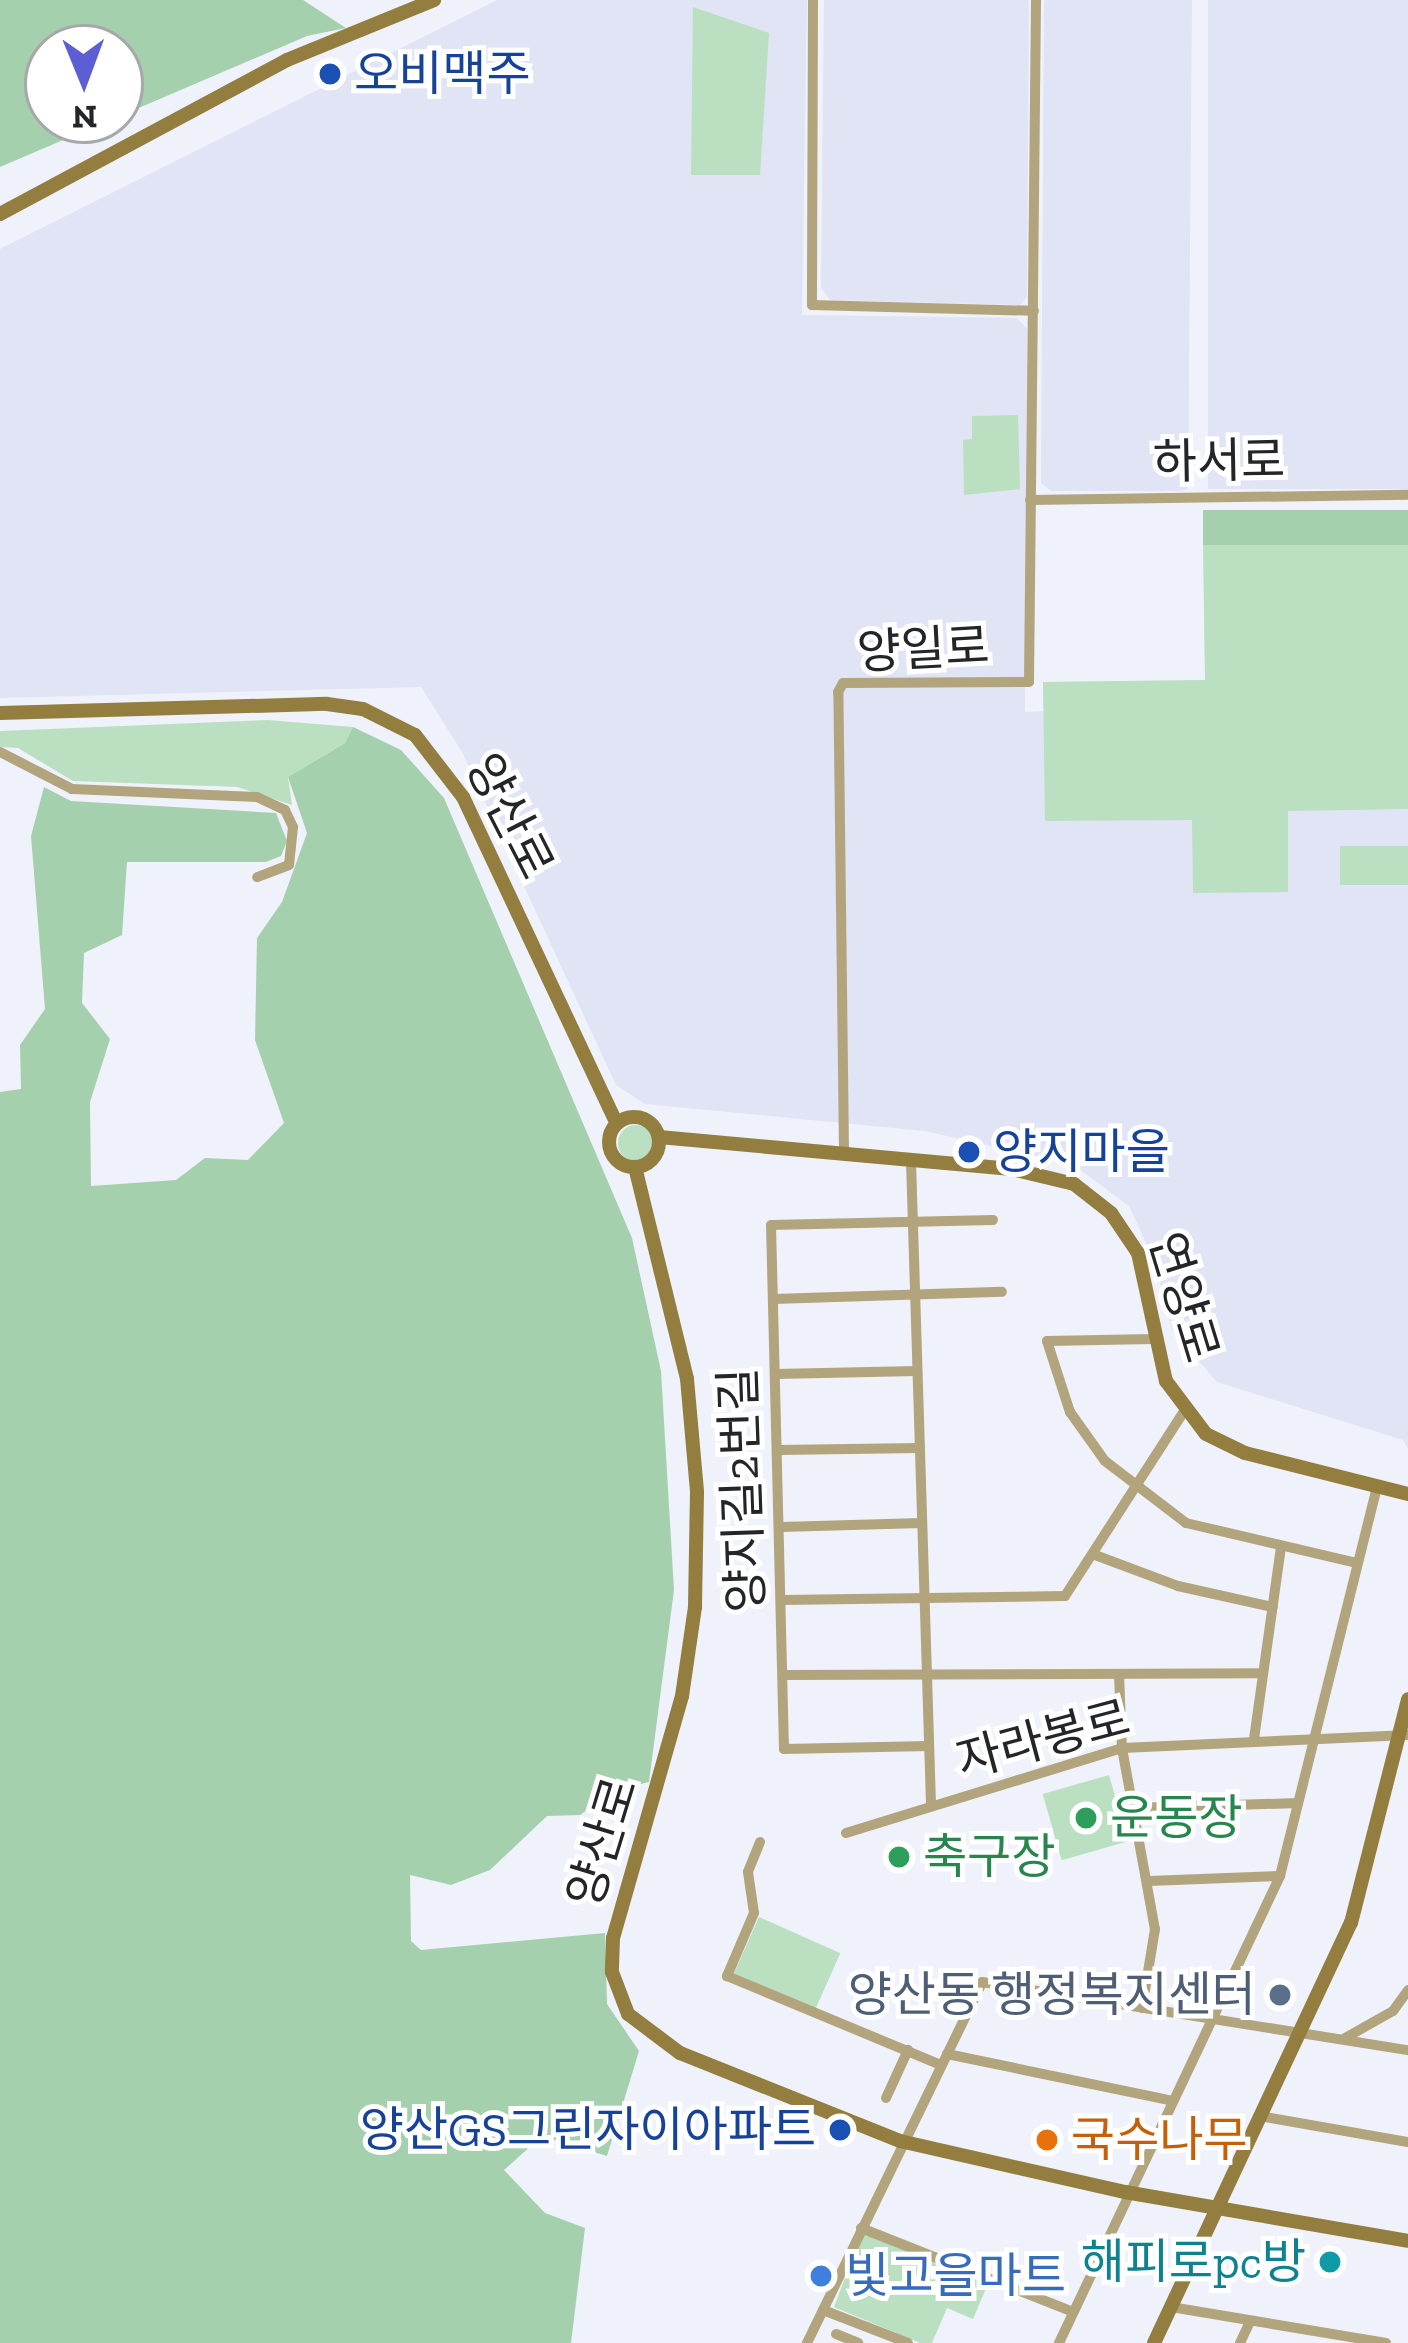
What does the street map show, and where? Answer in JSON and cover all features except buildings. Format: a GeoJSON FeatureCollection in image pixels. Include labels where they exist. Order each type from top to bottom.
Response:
{"type":"FeatureCollection","features":[{"type":"Feature","properties":{"kind":"street"},"geometry":{"type":"LineString","coordinates":[[0,214],[287,60],[434,0]]}},
{"type":"Feature","properties":{"kind":"street"},"geometry":{"type":"LineString","coordinates":[[813,0],[812,305],[1034,311]]}},
{"type":"Feature","properties":{"kind":"street","name":"양일로"},"geometry":{"type":"LineString","coordinates":[[844,1152],[838,692],[843,683],[1029,682],[1036,0]]}},
{"type":"Feature","properties":{"kind":"street","name":"하서로"},"geometry":{"type":"LineString","coordinates":[[1030,500],[1408,495]]}},
{"type":"Feature","properties":{"kind":"street","name":"양산로"},"geometry":{"type":"LineString","coordinates":[[0,713],[327,704],[363,709],[415,735],[463,797],[617,1124]]}},
{"type":"Feature","properties":{"kind":"street"},"geometry":{"type":"LineString","coordinates":[[0,752],[72,788],[271,803],[293,827],[294,852],[289,865],[257,877]]}},
{"type":"Feature","properties":{"kind":"street"},"geometry":{"type":"LineString","coordinates":[[640,1118],[658,1137],[653,1158],[635,1167],[611,1150],[617,1124],[640,1118]]}},
{"type":"Feature","properties":{"kind":"street","name":"연양로"},"geometry":{"type":"LineString","coordinates":[[658,1137],[1012,1169],[1088,1192],[1138,1253],[1154,1339],[1184,1411],[1206,1434],[1245,1454],[1408,1494]]}},
{"type":"Feature","properties":{"kind":"street"},"geometry":{"type":"LineString","coordinates":[[911,1161],[931,1806]]}},
{"type":"Feature","properties":{"kind":"street","name":"양산로"},"geometry":{"type":"LineString","coordinates":[[635,1167],[687,1379],[697,1561],[677,1719],[613,1938],[612,1972],[628,2014],[651,2036],[900,2141],[1125,2192],[1408,2241]]}},
{"type":"Feature","properties":{"kind":"street"},"geometry":{"type":"LineString","coordinates":[[913,1223],[993,1220]]}},
{"type":"Feature","properties":{"kind":"street","name":"양지길2번길"},"geometry":{"type":"LineString","coordinates":[[913,1223],[771,1225],[784,1749],[928,1747]]}},
{"type":"Feature","properties":{"kind":"street"},"geometry":{"type":"LineString","coordinates":[[773,1299],[1002,1292]]}},
{"type":"Feature","properties":{"kind":"street"},"geometry":{"type":"LineString","coordinates":[[1154,1339],[1047,1341],[1079,1427],[1135,1488],[1186,1522],[1357,1563]]}},
{"type":"Feature","properties":{"kind":"street"},"geometry":{"type":"LineString","coordinates":[[775,1374],[917,1371]]}},
{"type":"Feature","properties":{"kind":"street"},"geometry":{"type":"LineString","coordinates":[[782,1600],[1065,1596],[1184,1411]]}},
{"type":"Feature","properties":{"kind":"street"},"geometry":{"type":"LineString","coordinates":[[778,1450],[920,1448]]}},
{"type":"Feature","properties":{"kind":"street"},"geometry":{"type":"LineString","coordinates":[[1058,2343],[1125,2192],[1280,1876],[1377,1486]]}},
{"type":"Feature","properties":{"kind":"street"},"geometry":{"type":"LineString","coordinates":[[781,1527],[922,1523]]}},
{"type":"Feature","properties":{"kind":"street"},"geometry":{"type":"LineString","coordinates":[[1254,1739],[1281,1547]]}},
{"type":"Feature","properties":{"kind":"street"},"geometry":{"type":"LineString","coordinates":[[1095,1555],[1178,1586],[1273,1607]]}},
{"type":"Feature","properties":{"kind":"street"},"geometry":{"type":"LineString","coordinates":[[783,1676],[1263,1673]]}},
{"type":"Feature","properties":{"kind":"street"},"geometry":{"type":"LineString","coordinates":[[1119,1674],[1122,1748],[1155,1929],[1142,2008]]}},
{"type":"Feature","properties":{"kind":"street"},"geometry":{"type":"LineString","coordinates":[[1154,2343],[1357,1907],[1404,1735],[1408,1699]]}},
{"type":"Feature","properties":{"kind":"street","name":"자라봉로"},"geometry":{"type":"LineString","coordinates":[[846,1833],[1122,1748],[1404,1735]]}},
{"type":"Feature","properties":{"kind":"street"},"geometry":{"type":"LineString","coordinates":[[1132,1808],[1298,1803]]}},
{"type":"Feature","properties":{"kind":"street"},"geometry":{"type":"LineString","coordinates":[[760,1842],[748,1872],[754,1913],[727,1976],[908,2050],[1169,2100]]}},
{"type":"Feature","properties":{"kind":"street"},"geometry":{"type":"LineString","coordinates":[[1149,1881],[1280,1876]]}},
{"type":"Feature","properties":{"kind":"street"},"geometry":{"type":"LineString","coordinates":[[807,2343],[900,2141],[982,1982],[1408,2050]]}},
{"type":"Feature","properties":{"kind":"street"},"geometry":{"type":"LineString","coordinates":[[1345,2038],[1393,2011],[1408,1990]]}},
{"type":"Feature","properties":{"kind":"street"},"geometry":{"type":"LineString","coordinates":[[886,2098],[908,2050]]}},
{"type":"Feature","properties":{"kind":"street"},"geometry":{"type":"LineString","coordinates":[[1259,2116],[1408,2142]]}},
{"type":"Feature","properties":{"kind":"street"},"geometry":{"type":"LineString","coordinates":[[861,2228],[1071,2311]]}},
{"type":"Feature","properties":{"kind":"street"},"geometry":{"type":"LineString","coordinates":[[1171,2307],[1386,2343]]}},
{"type":"Feature","properties":{"kind":"street"},"geometry":{"type":"LineString","coordinates":[[823,2310],[908,2343]]}},
{"type":"Feature","properties":{"kind":"street"},"geometry":{"type":"LineString","coordinates":[[1240,2343],[1250,2322]]}},
{"type":"Feature","properties":{"kind":"street"},"geometry":{"type":"LineString","coordinates":[[836,2334],[858,2343]]}},
{"type":"Feature","properties":{"kind":"shaded area"},"geometry":{"type":"Polygon","coordinates":[[[497,0],[807,0],[802,315],[1017,318],[1027,329],[1025,712],[1044,711],[1043,682],[1205,680],[1203,510],[1408,510],[1408,1449],[1403,1440],[1217,1382],[1172,1330],[1154,1260],[1129,1206],[1074,1165],[925,1131],[645,1104],[616,1085],[462,752],[421,687],[0,698],[0,249],[497,0]]]}},
{"type":"Feature","properties":{"kind":"shaded area"},"geometry":{"type":"Polygon","coordinates":[[[824,0],[1029,0],[1027,297],[1020,305],[830,300],[821,288],[824,0]]]}},
{"type":"Feature","properties":{"kind":"shaded area"},"geometry":{"type":"Polygon","coordinates":[[[1044,0],[1192,0],[1188,489],[1051,491],[1041,483],[1044,0]]]}},
{"type":"Feature","properties":{"kind":"shaded area"},"geometry":{"type":"Polygon","coordinates":[[[1208,0],[1408,0],[1408,489],[1208,489],[1208,0]]]}},
{"type":"Feature","properties":{"kind":"green space"},"geometry":{"type":"Polygon","coordinates":[[[0,0],[303,0],[346,28],[307,36],[144,106],[144,24],[24,24],[24,144],[54,144],[0,167],[0,0]]]}},
{"type":"Feature","properties":{"kind":"green space"},"geometry":{"type":"Polygon","coordinates":[[[693,7],[769,33],[760,175],[691,175],[693,7]]]}},
{"type":"Feature","properties":{"kind":"green space"},"geometry":{"type":"Polygon","coordinates":[[[1018,415],[1020,489],[964,495],[963,440],[972,439],[972,416],[1018,415]]]}},
{"type":"Feature","properties":{"kind":"green space"},"geometry":{"type":"Polygon","coordinates":[[[1203,510],[1408,510],[1408,545],[1203,545],[1203,510]]]}},
{"type":"Feature","properties":{"kind":"green space"},"geometry":{"type":"Polygon","coordinates":[[[1408,544],[1408,809],[1288,811],[1288,892],[1193,893],[1192,820],[1045,821],[1043,682],[1205,680],[1203,545],[1408,544]]]}},
{"type":"Feature","properties":{"kind":"green space"},"geometry":{"type":"Polygon","coordinates":[[[268,720],[353,727],[345,743],[288,777],[292,805],[237,787],[73,781],[18,748],[0,747],[0,731],[268,720]]]}},
{"type":"Feature","properties":{"kind":"green space"},"geometry":{"type":"Polygon","coordinates":[[[353,727],[401,750],[444,798],[632,1238],[661,1371],[674,1590],[649,1782],[616,1790],[580,1815],[547,1816],[490,1870],[451,1885],[410,1875],[411,1941],[421,1950],[605,1933],[607,2004],[639,2051],[607,2156],[542,2136],[504,2170],[545,2213],[585,2228],[571,2343],[0,2343],[0,1092],[21,1089],[20,1045],[45,1009],[31,836],[44,787],[71,801],[276,813],[287,841],[281,856],[266,862],[127,862],[122,935],[84,953],[82,1003],[110,1039],[90,1102],[91,1186],[176,1180],[205,1158],[248,1160],[284,1123],[255,1040],[257,938],[282,902],[307,833],[288,777],[345,743],[353,727]]]}},
{"type":"Feature","properties":{"kind":"green space"},"geometry":{"type":"Polygon","coordinates":[[[1340,846],[1408,846],[1408,885],[1340,885],[1340,846]]]}},
{"type":"Feature","properties":{"kind":"green space"},"geometry":{"type":"Polygon","coordinates":[[[636,1125],[649,1130],[654,1143],[649,1156],[636,1161],[623,1156],[618,1143],[623,1130],[636,1125]]]}},
{"type":"Feature","properties":{"kind":"green space","name":"운동장"},"geometry":{"type":"Polygon","coordinates":[[[1109,1775],[1128,1841],[1062,1860],[1043,1794],[1109,1775]]]}},
{"type":"Feature","properties":{"kind":"green space"},"geometry":{"type":"Polygon","coordinates":[[[759,1917],[840,1953],[815,2011],[733,1975],[759,1917]]]}},
{"type":"Feature","properties":{"kind":"green space"},"geometry":{"type":"Polygon","coordinates":[[[862,2233],[988,2284],[973,2319],[947,2308],[932,2343],[920,2343],[834,2307],[862,2233]]]}},
{"type":"Feature","properties":{"kind":"place","name":"오비맥주"},"geometry":{"type":"Point","coordinates":[330,74]}},
{"type":"Feature","properties":{"kind":"place","name":"양지마을"},"geometry":{"type":"Point","coordinates":[969,1152]}},
{"type":"Feature","properties":{"kind":"place","name":"운동장"},"geometry":{"type":"Point","coordinates":[1086,1818]}},
{"type":"Feature","properties":{"kind":"place","name":"축구장"},"geometry":{"type":"Point","coordinates":[899,1857]}},
{"type":"Feature","properties":{"kind":"place","name":"양산동 행정복지센터"},"geometry":{"type":"Point","coordinates":[1280,1995]}},
{"type":"Feature","properties":{"kind":"place","name":"양산GS그린자이아파트"},"geometry":{"type":"Point","coordinates":[840,2130]}},
{"type":"Feature","properties":{"kind":"place","name":"국수나무"},"geometry":{"type":"Point","coordinates":[1047,2140]}},
{"type":"Feature","properties":{"kind":"place","name":"해피로pc방"},"geometry":{"type":"Point","coordinates":[1330,2262]}},
{"type":"Feature","properties":{"kind":"place","name":"빛고을마트"},"geometry":{"type":"Point","coordinates":[821,2276]}}]}
